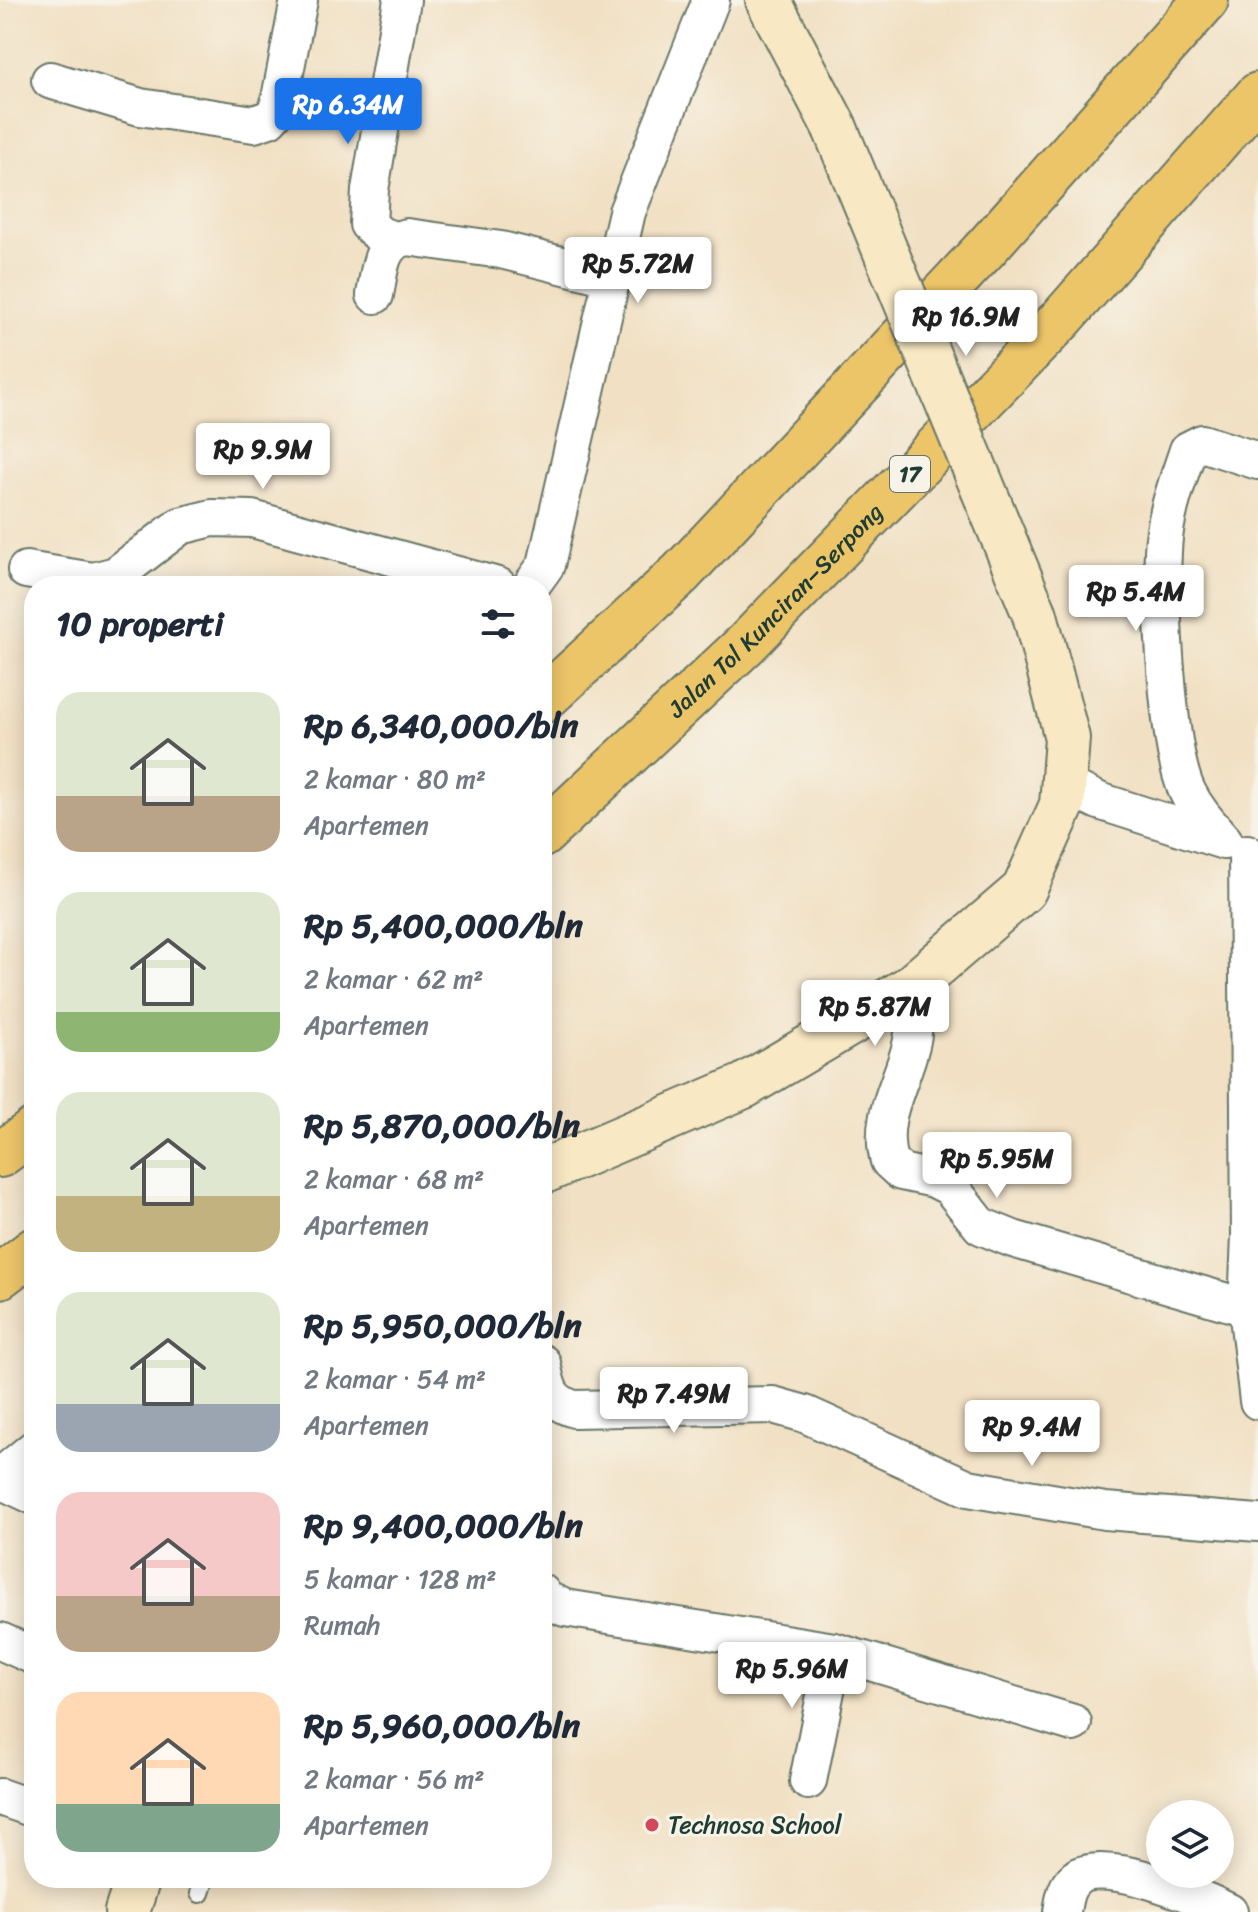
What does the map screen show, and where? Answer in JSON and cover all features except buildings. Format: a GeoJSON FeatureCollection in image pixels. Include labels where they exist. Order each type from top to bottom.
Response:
{"type":"FeatureCollection","features":[{"type":"Feature","properties":{"kind":"highway"},"geometry":{"type":"LineString","coordinates":[[552,692],[681,573],[986,248],[1206,0]]}},
{"type":"Feature","properties":{"kind":"highway","name":"Jalan Tol Kunciran–Serpong"},"geometry":{"type":"LineString","coordinates":[[552,826],[747,643],[1063,317],[1258,95]]}},
{"type":"Feature","properties":{"kind":"highway"},"geometry":{"type":"LineString","coordinates":[[0,1155],[24,1137]]}},
{"type":"Feature","properties":{"kind":"highway"},"geometry":{"type":"LineString","coordinates":[[0,1276],[24,1258]]}},
{"type":"Feature","properties":{"kind":"street"},"geometry":{"type":"LineString","coordinates":[[50,80],[140,107],[254,124],[269,119],[278,109],[299,0]]}},
{"type":"Feature","properties":{"kind":"street"},"geometry":{"type":"LineString","coordinates":[[394,240],[380,235],[368,224],[370,190],[402,0]]}},
{"type":"Feature","properties":{"kind":"street"},"geometry":{"type":"LineString","coordinates":[[538,576],[546,565],[627,212],[711,0]]}},
{"type":"Feature","properties":{"kind":"street"},"geometry":{"type":"LineString","coordinates":[[552,1168],[744,1086],[910,988],[1024,890],[1062,805],[1067,738],[1035,615],[834,126],[768,0]]}},
{"type":"Feature","properties":{"kind":"street"},"geometry":{"type":"LineString","coordinates":[[375,295],[385,249],[394,240],[407,237],[501,250],[613,278]]}},
{"type":"Feature","properties":{"kind":"street"},"geometry":{"type":"LineString","coordinates":[[1258,461],[1202,443],[1188,450],[1172,496],[1163,550],[1168,675],[1185,787],[1198,813],[1243,850],[1254,1043],[1247,1308],[1258,1401]]}},
{"type":"Feature","properties":{"kind":"street"},"geometry":{"type":"LineString","coordinates":[[112,576],[180,526],[212,518],[252,519],[461,576]]}},
{"type":"Feature","properties":{"kind":"street"},"geometry":{"type":"LineString","coordinates":[[26,570],[63,576]]}},
{"type":"Feature","properties":{"kind":"street"},"geometry":{"type":"LineString","coordinates":[[1064,784],[1099,801],[1243,850]]}},
{"type":"Feature","properties":{"kind":"street"},"geometry":{"type":"LineString","coordinates":[[910,988],[915,1023],[911,1045],[885,1122],[889,1161],[901,1172],[934,1179],[950,1187],[968,1213],[991,1230],[1247,1308]]}},
{"type":"Feature","properties":{"kind":"street"},"geometry":{"type":"LineString","coordinates":[[552,1398],[558,1404],[574,1409],[773,1405],[805,1414],[968,1488],[1105,1511],[1258,1523]]}},
{"type":"Feature","properties":{"kind":"street"},"geometry":{"type":"LineString","coordinates":[[24,1458],[0,1479],[24,1491]]}},
{"type":"Feature","properties":{"kind":"street"},"geometry":{"type":"LineString","coordinates":[[552,1602],[611,1618],[834,1651],[1073,1723]]}},
{"type":"Feature","properties":{"kind":"street"},"geometry":{"type":"LineString","coordinates":[[0,1641],[24,1652]]}},
{"type":"Feature","properties":{"kind":"street"},"geometry":{"type":"LineString","coordinates":[[808,1781],[834,1651]]}},
{"type":"Feature","properties":{"kind":"street"},"geometry":{"type":"LineString","coordinates":[[0,1797],[24,1805]]}},
{"type":"Feature","properties":{"kind":"street"},"geometry":{"type":"LineString","coordinates":[[1062,1912],[1067,1889],[1076,1878],[1091,1871],[1118,1872],[1205,1900],[1229,1912]]}},
{"type":"Feature","properties":{"kind":"street"},"geometry":{"type":"LineString","coordinates":[[127,1912],[135,1888]]}},
{"type":"Feature","properties":{"kind":"place","name":"Technosa School"},"geometry":{"type":"Point","coordinates":[652,1825]}}]}
